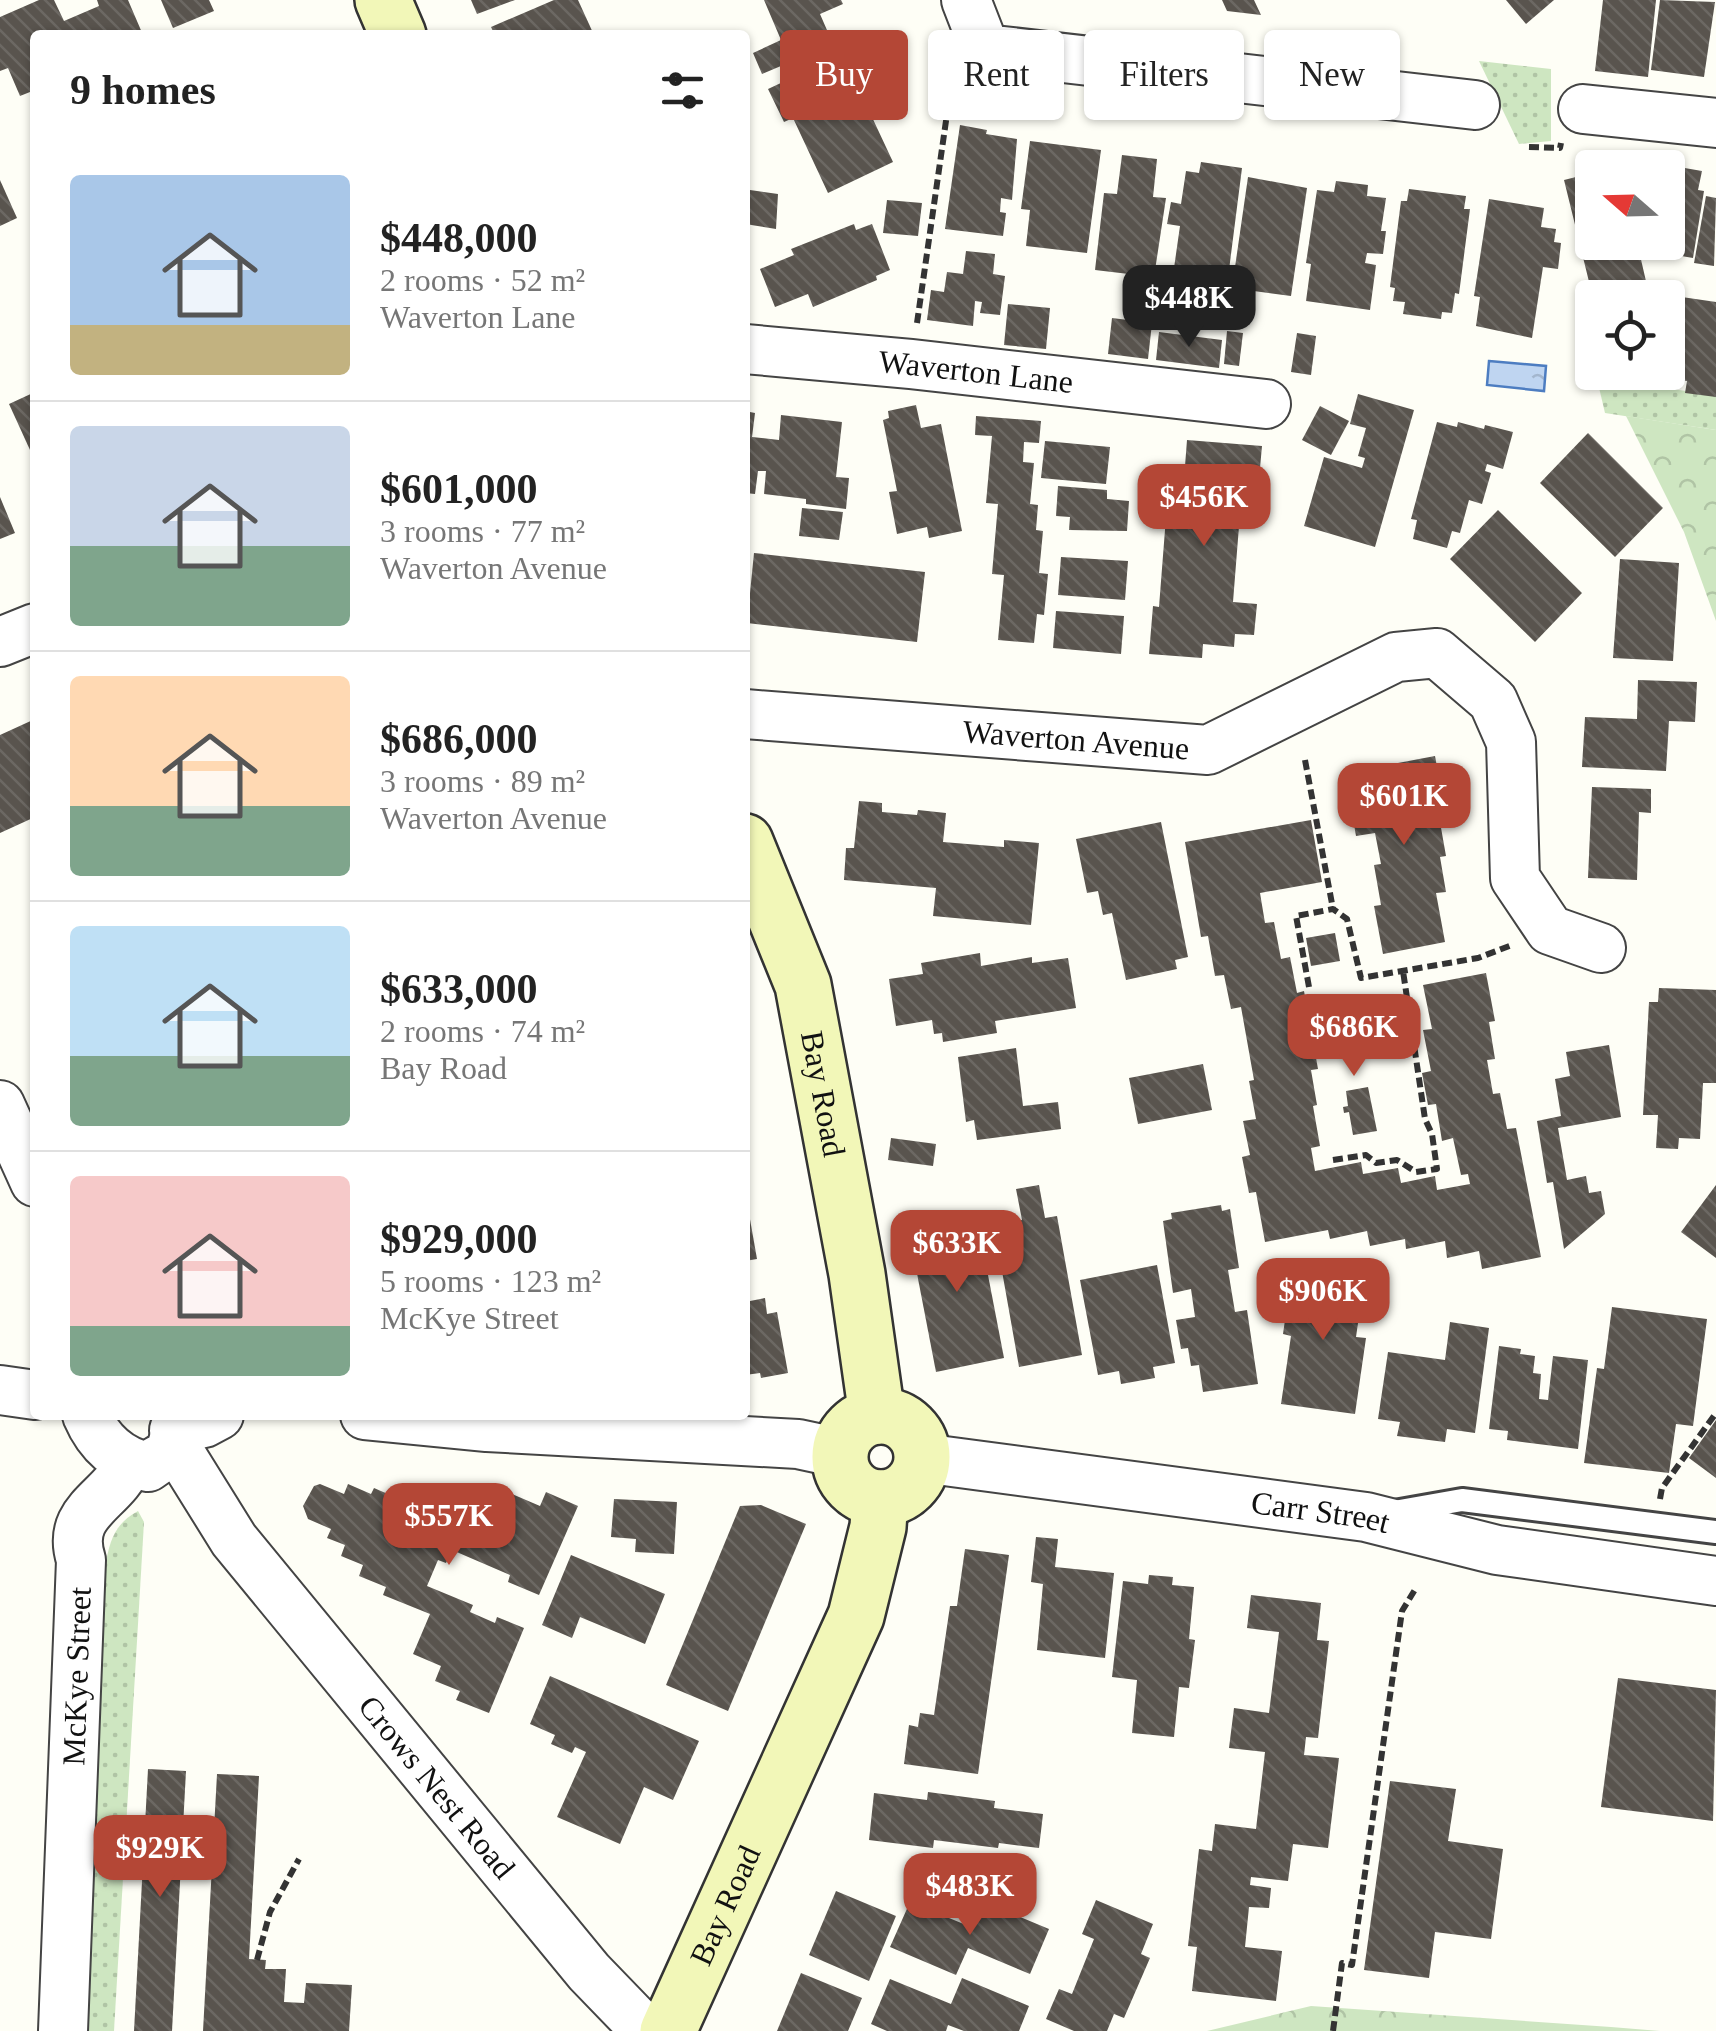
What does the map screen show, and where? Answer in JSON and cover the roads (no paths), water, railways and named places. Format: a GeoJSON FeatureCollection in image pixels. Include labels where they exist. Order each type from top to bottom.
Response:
{"type":"FeatureCollection","features":[{"type":"Feature","properties":{"kind":"street"},"geometry":{"type":"LineString","coordinates":[[384,0],[396,30]]}},
{"type":"Feature","properties":{"kind":"street"},"geometry":{"type":"LineString","coordinates":[[966,0],[985,49],[1474,105]]}},
{"type":"Feature","properties":{"kind":"street"},"geometry":{"type":"LineString","coordinates":[[1572,129],[1716,123]]}},
{"type":"Feature","properties":{"kind":"street","name":"Waverton Lane"},"geometry":{"type":"LineString","coordinates":[[750,349],[1266,404]]}},
{"type":"Feature","properties":{"kind":"street"},"geometry":{"type":"LineString","coordinates":[[0,642],[30,630]]}},
{"type":"Feature","properties":{"kind":"street","name":"Waverton Avenue"},"geometry":{"type":"LineString","coordinates":[[750,714],[1208,750],[1396,657],[1436,653],[1493,701],[1511,742],[1515,878],[1550,930],[1601,948]]}},
{"type":"Feature","properties":{"kind":"street","name":"Bay Road"},"geometry":{"type":"LineString","coordinates":[[750,854],[803,985],[856,1274],[859,1434]]}},
{"type":"Feature","properties":{"kind":"street"},"geometry":{"type":"LineString","coordinates":[[0,1105],[30,1171]]}},
{"type":"Feature","properties":{"kind":"street","name":"Crows Nest Road"},"geometry":{"type":"LineString","coordinates":[[90,1420],[110,1449],[158,1447],[589,1972],[646,2031]]}},
{"type":"Feature","properties":{"kind":"street"},"geometry":{"type":"LineString","coordinates":[[158,1447],[210,1420]]}},
{"type":"Feature","properties":{"kind":"street"},"geometry":{"type":"LineString","coordinates":[[487,1421],[798,1444],[904,1422],[920,1444],[922,1458],[914,1482],[892,1496],[880,1498],[855,1488],[841,1466],[859,1434]]}},
{"type":"Feature","properties":{"kind":"street","name":"McKye Street"},"geometry":{"type":"LineString","coordinates":[[63,2031],[81,1560],[76,1543],[92,1506],[158,1447]]}},
{"type":"Feature","properties":{"kind":"street","name":"Carr Street"},"geometry":{"type":"LineString","coordinates":[[922,1458],[1366,1518],[1497,1550],[1716,1582]]}},
{"type":"Feature","properties":{"kind":"street","name":"Bay Road"},"geometry":{"type":"LineString","coordinates":[[668,2031],[856,1616],[878,1527],[880,1498]]}},
{"type":"Feature","properties":{"kind":"lane"},"geometry":{"type":"LineString","coordinates":[[1366,1518],[1462,1500],[1716,1532]]}},
{"type":"Feature","properties":{"kind":"water"},"geometry":{"type":"Polygon","coordinates":[[[1489,361],[1546,366],[1544,391],[1487,385],[1489,361]]]}}]}
